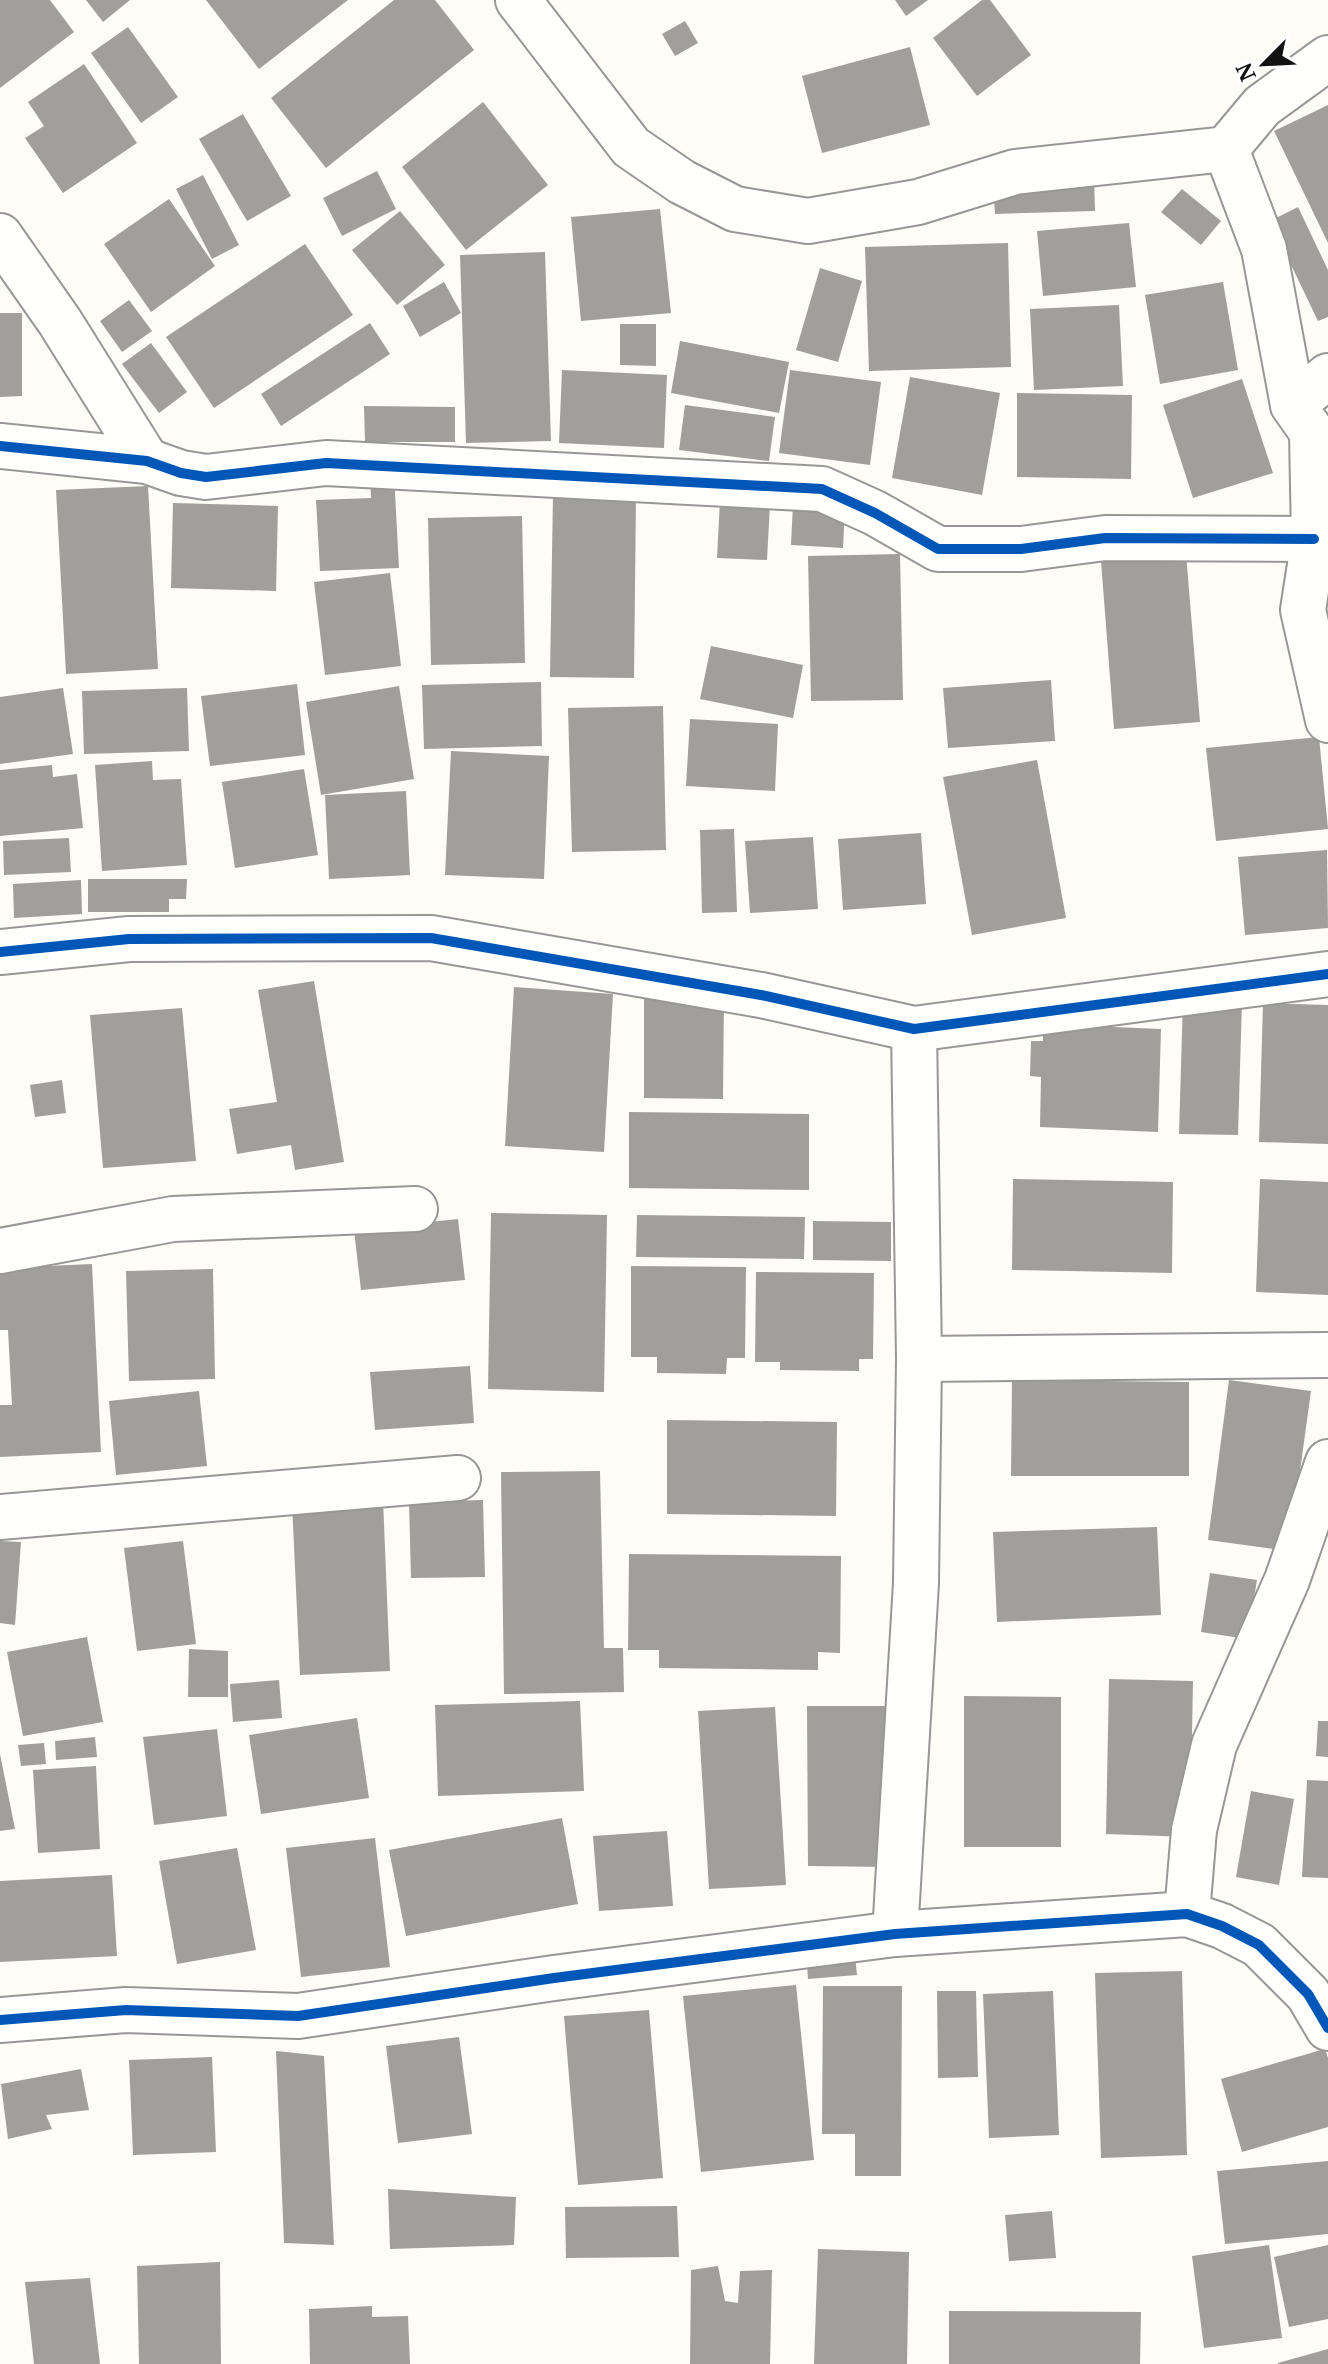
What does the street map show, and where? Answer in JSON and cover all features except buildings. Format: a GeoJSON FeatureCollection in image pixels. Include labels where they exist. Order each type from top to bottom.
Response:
{"type":"FeatureCollection","features":[{"type":"Feature","properties":{"kind":"street"},"geometry":{"type":"LineString","coordinates":[[518,0],[631,147],[682,182],[735,209],[808,221],[918,202],[1015,172],[1226,149],[1262,106],[1328,58]]}},
{"type":"Feature","properties":{"kind":"street"},"geometry":{"type":"LineString","coordinates":[[1226,149],[1264,249],[1293,405],[1312,432],[1316,609],[1328,720]]}},
{"type":"Feature","properties":{"kind":"street"},"geometry":{"type":"LineString","coordinates":[[0,236],[60,322],[147,461]]}},
{"type":"Feature","properties":{"kind":"street"},"geometry":{"type":"LineString","coordinates":[[1293,405],[1328,376]]}},
{"type":"Feature","properties":{"kind":"street"},"geometry":{"type":"LineString","coordinates":[[0,446],[147,461],[181,473],[206,477],[326,463],[822,489],[875,513],[938,549],[1021,549],[1105,538],[1314,539]]}},
{"type":"Feature","properties":{"kind":"street"},"geometry":{"type":"LineString","coordinates":[[0,952],[129,939],[431,938],[761,995],[914,1029],[1328,974]]}},
{"type":"Feature","properties":{"kind":"street"},"geometry":{"type":"LineString","coordinates":[[895,1934],[916,1583],[919,1359],[914,1029]]}},
{"type":"Feature","properties":{"kind":"street"},"geometry":{"type":"LineString","coordinates":[[0,1251],[173,1219],[415,1209]]}},
{"type":"Feature","properties":{"kind":"street"},"geometry":{"type":"LineString","coordinates":[[919,1359],[1328,1355]]}},
{"type":"Feature","properties":{"kind":"street"},"geometry":{"type":"LineString","coordinates":[[1187,1914],[1194,1830],[1214,1745],[1287,1580],[1328,1462]]}},
{"type":"Feature","properties":{"kind":"street"},"geometry":{"type":"LineString","coordinates":[[0,1517],[458,1478]]}},
{"type":"Feature","properties":{"kind":"street"},"geometry":{"type":"LineString","coordinates":[[0,2020],[126,2010],[298,2016],[554,1978],[895,1934],[1187,1914],[1222,1926],[1259,1945],[1308,1994],[1328,2028]]}},
{"type":"Feature","properties":{"kind":"cycle path"},"geometry":{"type":"LineString","coordinates":[[0,446],[147,461],[181,473],[206,477],[326,463],[822,489],[875,513],[938,549],[1021,549],[1105,538],[1314,539]]}},
{"type":"Feature","properties":{"kind":"cycle path"},"geometry":{"type":"LineString","coordinates":[[0,952],[129,939],[431,938],[761,995],[914,1029],[1328,974]]}},
{"type":"Feature","properties":{"kind":"cycle path"},"geometry":{"type":"LineString","coordinates":[[0,2020],[126,2010],[298,2016],[554,1978],[895,1934],[1187,1914],[1222,1926],[1259,1945],[1308,1994],[1328,2028]]}}]}
